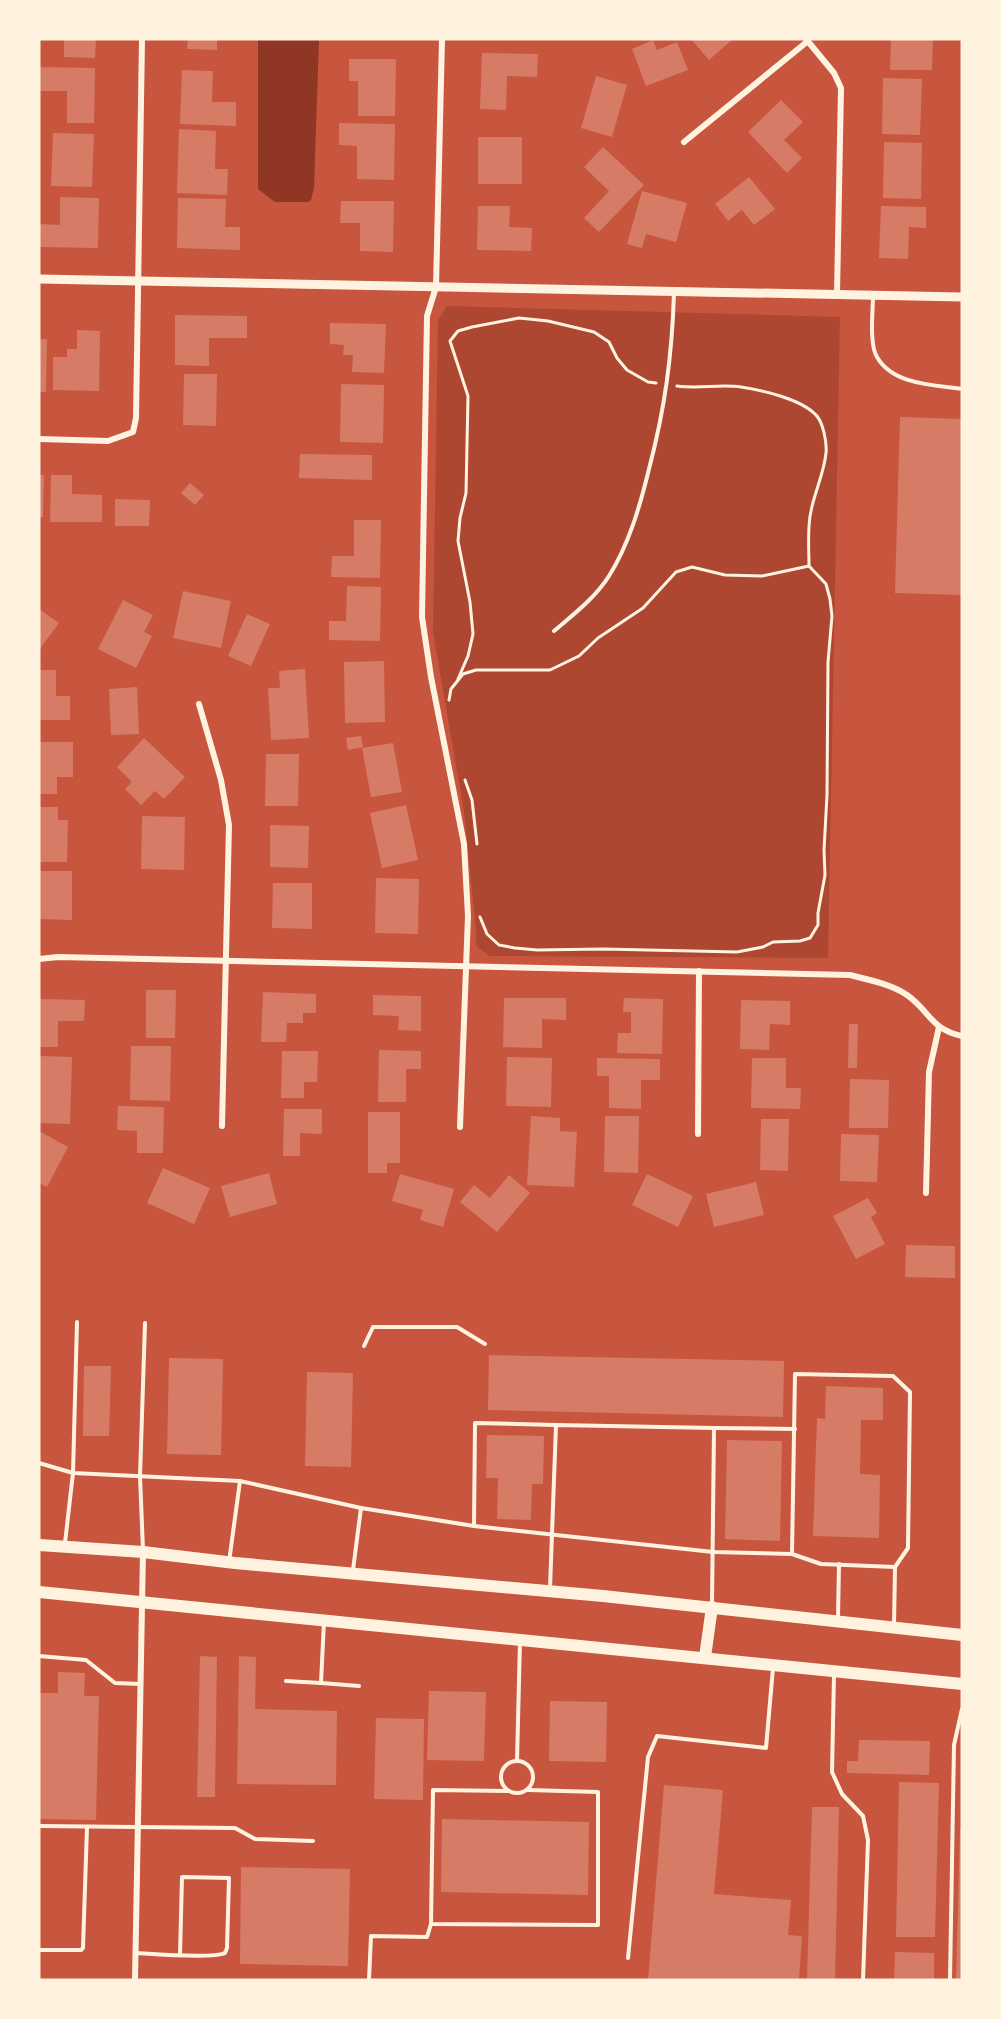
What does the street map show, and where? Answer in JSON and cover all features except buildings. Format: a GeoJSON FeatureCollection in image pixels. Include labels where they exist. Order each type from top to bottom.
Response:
{"type":"FeatureCollection","features":[{"type":"Feature","properties":{"kind":"main road"},"geometry":{"type":"LineString","coordinates":[[39,1545],[143,1552],[352,1574],[550,1591],[962,1635]]}},
{"type":"Feature","properties":{"kind":"main road"},"geometry":{"type":"LineString","coordinates":[[39,1592],[962,1684]]}},
{"type":"Feature","properties":{"kind":"main road"},"geometry":{"type":"LineString","coordinates":[[705,1657],[712,1608]]}},
{"type":"Feature","properties":{"kind":"street"},"geometry":{"type":"LineString","coordinates":[[39,439],[108,441],[133,432],[136,418],[142,39]]}},
{"type":"Feature","properties":{"kind":"street"},"geometry":{"type":"LineString","coordinates":[[442,39],[436,287],[427,316],[422,617],[431,678],[464,844],[468,916],[460,1126]]}},
{"type":"Feature","properties":{"kind":"street"},"geometry":{"type":"LineString","coordinates":[[684,142],[807,40],[834,73],[842,88],[837,294]]}},
{"type":"Feature","properties":{"kind":"street"},"geometry":{"type":"LineString","coordinates":[[39,279],[962,297]]}},
{"type":"Feature","properties":{"kind":"street"},"geometry":{"type":"LineString","coordinates":[[199,704],[221,780],[229,825],[222,1126]]}},
{"type":"Feature","properties":{"kind":"street"},"geometry":{"type":"LineString","coordinates":[[39,958],[850,975],[878,982],[907,996],[939,1027],[948,1033],[962,1036]]}},
{"type":"Feature","properties":{"kind":"street"},"geometry":{"type":"LineString","coordinates":[[698,1134],[699,971]]}},
{"type":"Feature","properties":{"kind":"street"},"geometry":{"type":"LineString","coordinates":[[926,1193],[929,1072],[939,1027]]}},
{"type":"Feature","properties":{"kind":"street"},"geometry":{"type":"LineString","coordinates":[[135,1980],[143,1552]]}},
{"type":"Feature","properties":{"kind":"lane"},"geometry":{"type":"LineString","coordinates":[[554,631],[588,602],[609,576],[641,504],[668,385],[675,291]]}},
{"type":"Feature","properties":{"kind":"lane"},"geometry":{"type":"LineString","coordinates":[[873,295],[873,338],[876,356],[887,368],[910,382],[962,388]]}},
{"type":"Feature","properties":{"kind":"lane"},"geometry":{"type":"LineString","coordinates":[[65,1547],[74,1473],[77,1322]]}},
{"type":"Feature","properties":{"kind":"lane"},"geometry":{"type":"LineString","coordinates":[[143,1552],[140,1476],[145,1323]]}},
{"type":"Feature","properties":{"kind":"lane"},"geometry":{"type":"LineString","coordinates":[[364,1346],[373,1328],[457,1327],[485,1344]]}},
{"type":"Feature","properties":{"kind":"lane"},"geometry":{"type":"LineString","coordinates":[[792,1554],[795,1374],[893,1376],[910,1392],[908,1548],[895,1567],[894,1628]]}},
{"type":"Feature","properties":{"kind":"lane"},"geometry":{"type":"LineString","coordinates":[[474,1526],[475,1423],[795,1429]]}},
{"type":"Feature","properties":{"kind":"lane"},"geometry":{"type":"LineString","coordinates":[[550,1591],[556,1425]]}},
{"type":"Feature","properties":{"kind":"lane"},"geometry":{"type":"LineString","coordinates":[[712,1608],[714,1428]]}},
{"type":"Feature","properties":{"kind":"lane"},"geometry":{"type":"LineString","coordinates":[[39,1463],[74,1473],[240,1480],[361,1508],[474,1526],[713,1551],[792,1554],[821,1564],[895,1567]]}},
{"type":"Feature","properties":{"kind":"lane"},"geometry":{"type":"LineString","coordinates":[[229,1562],[240,1480]]}},
{"type":"Feature","properties":{"kind":"lane"},"geometry":{"type":"LineString","coordinates":[[352,1574],[361,1508]]}},
{"type":"Feature","properties":{"kind":"lane"},"geometry":{"type":"LineString","coordinates":[[837,1622],[839,1564]]}},
{"type":"Feature","properties":{"kind":"lane"},"geometry":{"type":"LineString","coordinates":[[321,1683],[324,1621]]}},
{"type":"Feature","properties":{"kind":"lane"},"geometry":{"type":"LineString","coordinates":[[517,1761],[520,1640]]}},
{"type":"Feature","properties":{"kind":"lane"},"geometry":{"type":"LineString","coordinates":[[39,1656],[86,1660],[115,1683],[141,1684]]}},
{"type":"Feature","properties":{"kind":"lane"},"geometry":{"type":"LineString","coordinates":[[628,1958],[648,1756],[657,1736],[766,1748],[774,1665]]}},
{"type":"Feature","properties":{"kind":"lane"},"geometry":{"type":"LineString","coordinates":[[834,1671],[832,1772],[842,1794],[863,1816],[868,1840],[863,1980]]}},
{"type":"Feature","properties":{"kind":"lane"},"geometry":{"type":"LineString","coordinates":[[286,1681],[359,1686]]}},
{"type":"Feature","properties":{"kind":"lane"},"geometry":{"type":"LineString","coordinates":[[950,1980],[954,1745],[962,1709]]}},
{"type":"Feature","properties":{"kind":"lane"},"geometry":{"type":"LineString","coordinates":[[508,1791],[502,1783],[501,1772],[507,1764],[517,1761],[528,1765],[534,1774],[532,1785],[528,1790]]}},
{"type":"Feature","properties":{"kind":"lane"},"geometry":{"type":"LineString","coordinates":[[369,1980],[371,1936],[427,1937],[431,1924],[433,1790],[508,1791],[518,1794],[528,1790],[598,1792],[598,1924],[431,1924]]}},
{"type":"Feature","properties":{"kind":"lane"},"geometry":{"type":"LineString","coordinates":[[39,1826],[235,1828],[255,1839],[313,1840]]}},
{"type":"Feature","properties":{"kind":"lane"},"geometry":{"type":"LineString","coordinates":[[39,1950],[81,1950],[83,1948],[87,1827]]}},
{"type":"Feature","properties":{"kind":"lane"},"geometry":{"type":"LineString","coordinates":[[136,1953],[217,1956],[225,1953],[229,1878],[182,1877],[180,1954]]}},
{"type":"Feature","properties":{"kind":"path"},"geometry":{"type":"LineString","coordinates":[[458,679],[468,656],[473,634],[470,602],[458,542],[460,518],[466,493],[468,396],[450,341],[458,331],[519,318],[548,321],[594,332],[609,342],[617,358],[627,370],[648,382],[692,388],[730,386],[759,390],[805,406],[817,415],[823,431],[826,451],[810,512],[809,566],[826,584],[832,616],[828,662],[825,875],[818,926],[810,938],[800,941],[773,942],[763,947],[737,952],[515,948],[499,945],[488,934],[479,908]]}},
{"type":"Feature","properties":{"kind":"path"},"geometry":{"type":"LineString","coordinates":[[449,700],[451,689],[463,674],[476,670],[550,670],[579,656],[598,638],[643,608],[676,572],[692,567],[725,575],[762,576],[809,566]]}},
{"type":"Feature","properties":{"kind":"path"},"geometry":{"type":"LineString","coordinates":[[463,774],[472,800],[477,845]]}},
{"type":"Feature","properties":{"kind":"shaded area"},"geometry":{"type":"Polygon","coordinates":[[[258,39],[319,39],[314,187],[311,200],[308,202],[275,202],[258,189],[258,39]]]}},
{"type":"Feature","properties":{"kind":"shaded area"},"geometry":{"type":"Polygon","coordinates":[[[447,306],[840,317],[828,958],[490,956],[476,946],[464,812],[433,632],[438,320],[447,306]]]}}]}
